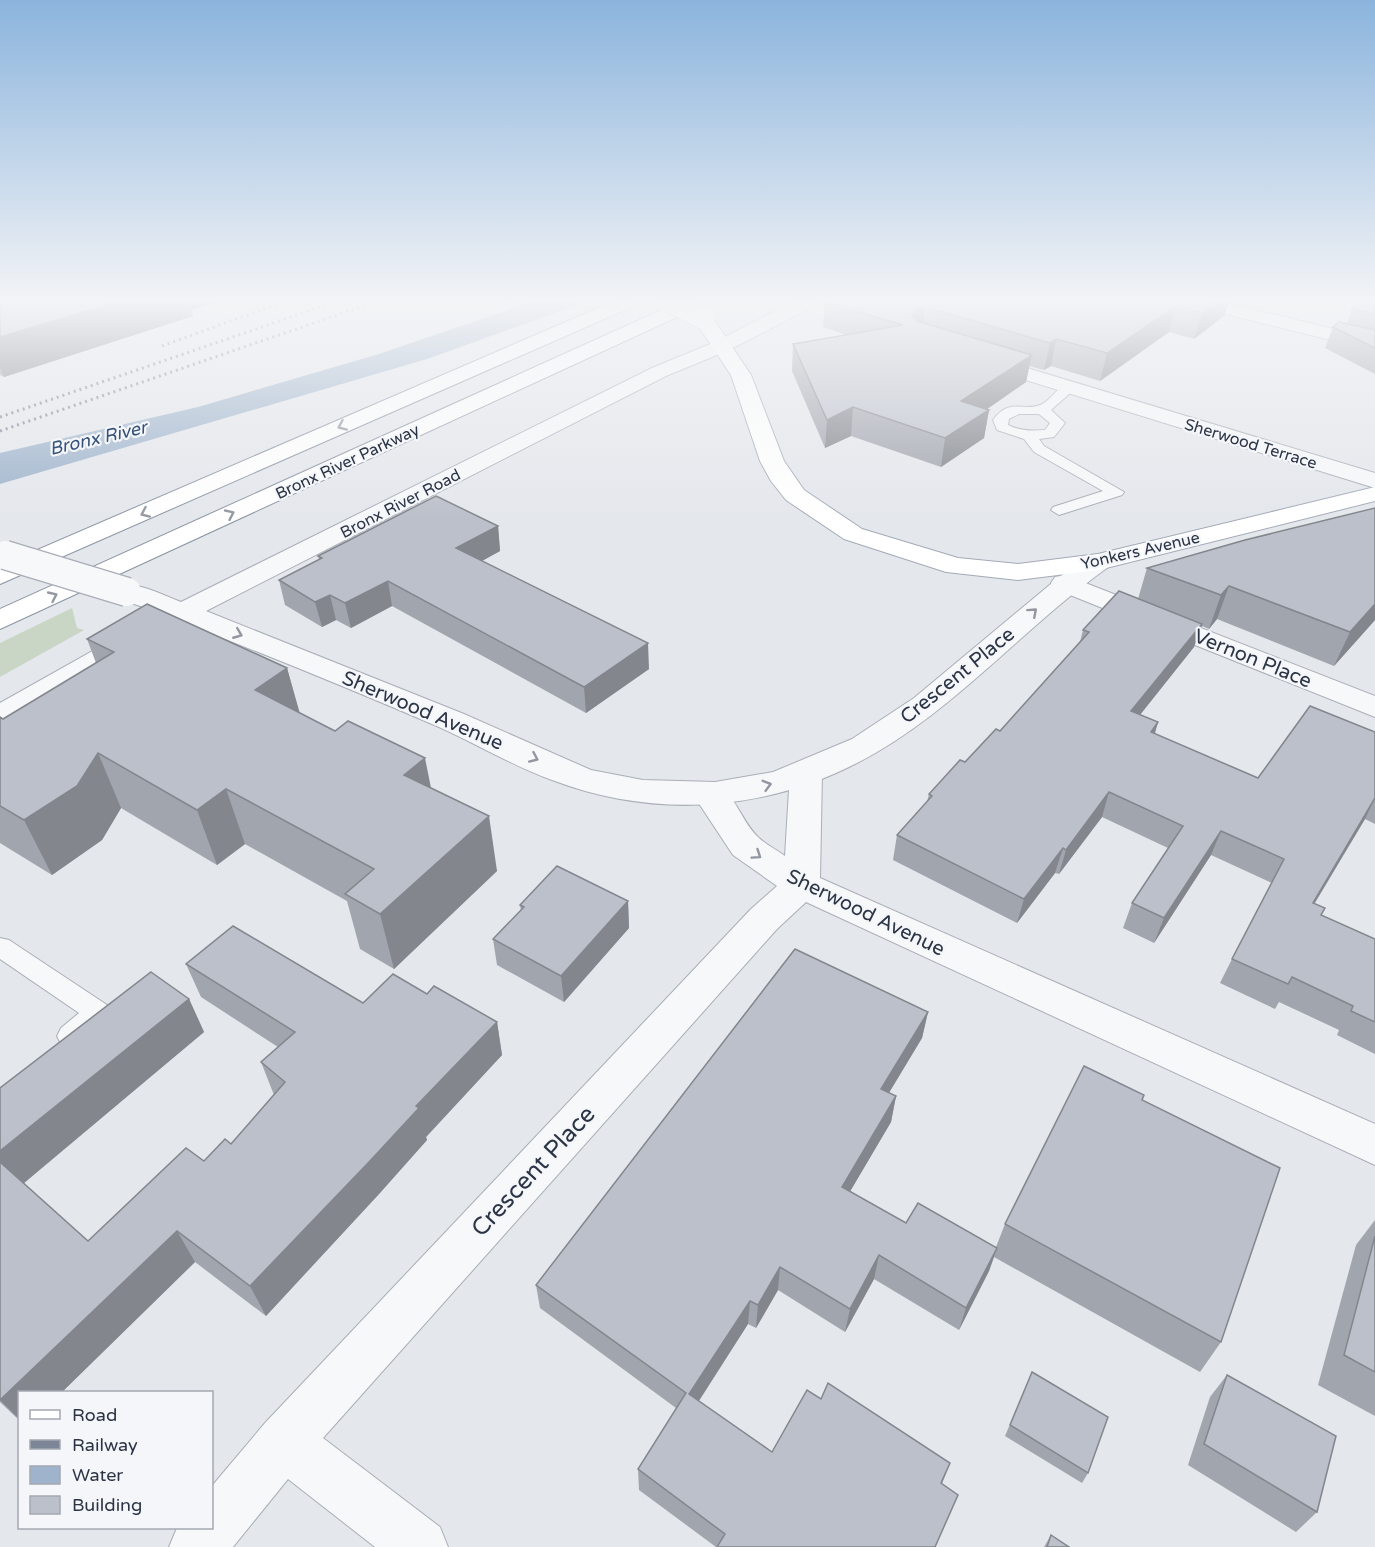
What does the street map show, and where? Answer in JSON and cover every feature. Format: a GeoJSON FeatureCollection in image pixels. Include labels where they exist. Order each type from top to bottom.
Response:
{"type":"FeatureCollection","features":[{"type":"Feature","properties":{"kind":"main road","name":"Bronx River Parkway"},"geometry":{"type":"LineString","coordinates":[[2,561],[453,374]]}},
{"type":"Feature","properties":{"kind":"main road","name":"Bronx River Parkway"},"geometry":{"type":"LineString","coordinates":[[0,620],[553,374]]}},
{"type":"Feature","properties":{"kind":"main road","name":"Yonkers Avenue"},"geometry":{"type":"LineString","coordinates":[[740,374],[758,425],[783,481],[795,495],[853,534],[955,566],[1018,572],[1098,562],[1375,494]]}},
{"type":"Feature","properties":{"kind":"street","name":"Bronx River Road"},"geometry":{"type":"LineString","coordinates":[[0,717],[183,612],[655,374]]}},
{"type":"Feature","properties":{"kind":"street","name":"Sherwood Terrace"},"geometry":{"type":"LineString","coordinates":[[1029,374],[1375,481]]}},
{"type":"Feature","properties":{"kind":"street","name":"Sherwood Avenue"},"geometry":{"type":"LineString","coordinates":[[2,561],[127,592],[183,612],[447,718],[579,778],[644,793],[709,793],[745,846],[802,885],[1375,1145]]}},
{"type":"Feature","properties":{"kind":"street","name":"Crescent Place"},"geometry":{"type":"LineString","coordinates":[[709,793],[754,789],[806,773],[864,745],[924,707],[1065,584],[1098,562]]}},
{"type":"Feature","properties":{"kind":"street","name":"Vernon Place"},"geometry":{"type":"LineString","coordinates":[[1065,584],[1375,707]]}},
{"type":"Feature","properties":{"kind":"street"},"geometry":{"type":"LineString","coordinates":[[802,885],[806,773]]}},
{"type":"Feature","properties":{"kind":"street","name":"Crescent Place"},"geometry":{"type":"LineString","coordinates":[[213,1528],[284,1442],[764,919],[802,885]]}},
{"type":"Feature","properties":{"kind":"street"},"geometry":{"type":"LineString","coordinates":[[284,1442],[420,1547]]}},
{"type":"Feature","properties":{"kind":"street","name":"Crescent Place"},"geometry":{"type":"LineString","coordinates":[[197,1547],[212,1529]]}},
{"type":"Feature","properties":{"kind":"lane"},"geometry":{"type":"LineString","coordinates":[[1043,410],[1058,423],[1049,434],[1029,436],[1011,432],[1002,427],[1000,420],[1004,413],[1012,410],[1043,410],[1070,387]]}},
{"type":"Feature","properties":{"kind":"lane"},"geometry":{"type":"LineString","coordinates":[[1029,436],[1039,449],[1116,492],[1059,510]]}},
{"type":"Feature","properties":{"kind":"lane"},"geometry":{"type":"LineString","coordinates":[[0,947],[98,1012],[48,1053]]}},
{"type":"Feature","properties":{"kind":"green space"},"geometry":{"type":"Polygon","coordinates":[[[72,608],[77,628],[84,630],[0,677],[0,643],[72,608]]]}},
{"type":"Feature","properties":{"kind":"water","name":"Bronx River"},"geometry":{"type":"Polygon","coordinates":[[[310,374],[375,374],[0,484],[0,453],[198,407],[310,374]]]}},
{"type":"Feature","properties":{"kind":"building"},"geometry":{"type":"Polygon","coordinates":[[[807,374],[1002,374],[961,401],[989,410],[945,438],[853,407],[827,420],[807,374]]]}},
{"type":"Feature","properties":{"kind":"building"},"geometry":{"type":"Polygon","coordinates":[[[436,496],[498,526],[456,548],[648,643],[584,687],[388,581],[345,603],[330,595],[315,602],[279,580],[322,558],[318,556],[436,496]]]}},
{"type":"Feature","properties":{"kind":"building"},"geometry":{"type":"Polygon","coordinates":[[[1375,508],[1375,604],[1350,632],[1229,586],[1221,595],[1147,568],[1245,540],[1375,508]]]}},
{"type":"Feature","properties":{"kind":"building"},"geometry":{"type":"Polygon","coordinates":[[[1119,591],[1202,624],[1131,711],[1158,722],[1151,732],[1258,778],[1310,706],[1375,732],[1375,798],[1313,903],[1325,908],[1321,915],[1375,939],[1375,1022],[1351,1011],[1353,1006],[1292,977],[1288,984],[1232,959],[1284,859],[1221,831],[1164,918],[1132,903],[1183,826],[1109,792],[1066,850],[1063,848],[1024,899],[897,835],[932,796],[929,794],[960,760],[965,762],[996,729],[1000,731],[1089,632],[1083,630],[1119,591]]]}},
{"type":"Feature","properties":{"kind":"building"},"geometry":{"type":"Polygon","coordinates":[[[147,604],[287,668],[255,690],[335,731],[348,721],[425,758],[404,775],[489,816],[380,914],[345,894],[374,869],[226,789],[197,810],[98,753],[77,786],[24,820],[0,806],[0,717],[3,719],[114,652],[87,639],[147,604]]]}},
{"type":"Feature","properties":{"kind":"building"},"geometry":{"type":"Polygon","coordinates":[[[557,866],[628,901],[561,976],[493,939],[524,907],[520,905],[557,866]]]}},
{"type":"Feature","properties":{"kind":"building"},"geometry":{"type":"Polygon","coordinates":[[[233,926],[363,1003],[393,974],[427,994],[434,986],[497,1022],[416,1106],[419,1108],[369,1162],[250,1286],[177,1231],[0,1400],[0,1162],[88,1241],[186,1148],[204,1161],[225,1139],[231,1144],[285,1082],[261,1062],[295,1032],[186,964],[233,926]]]}},
{"type":"Feature","properties":{"kind":"building"},"geometry":{"type":"Polygon","coordinates":[[[795,949],[928,1012],[881,1089],[896,1096],[842,1187],[906,1223],[918,1203],[997,1248],[966,1308],[879,1255],[850,1309],[780,1267],[758,1305],[750,1301],[689,1394],[772,1452],[807,1390],[821,1399],[828,1383],[950,1463],[941,1483],[958,1495],[935,1547],[717,1547],[725,1534],[638,1469],[686,1393],[536,1285],[795,949]]]}},
{"type":"Feature","properties":{"kind":"building"},"geometry":{"type":"Polygon","coordinates":[[[151,972],[189,999],[0,1151],[0,1088],[151,972]]]}},
{"type":"Feature","properties":{"kind":"building"},"geometry":{"type":"Polygon","coordinates":[[[1084,1066],[1144,1095],[1142,1100],[1280,1168],[1221,1342],[1005,1224],[1084,1066]]]}},
{"type":"Feature","properties":{"kind":"building"},"geometry":{"type":"Polygon","coordinates":[[[1375,1236],[1375,1372],[1344,1355],[1375,1236]]]}},
{"type":"Feature","properties":{"kind":"building"},"geometry":{"type":"Polygon","coordinates":[[[1032,1372],[1108,1417],[1088,1473],[1010,1425],[1032,1372]]]}},
{"type":"Feature","properties":{"kind":"building"},"geometry":{"type":"Polygon","coordinates":[[[1227,1375],[1336,1436],[1317,1512],[1204,1444],[1227,1375]]]}},
{"type":"Feature","properties":{"kind":"building"},"geometry":{"type":"Polygon","coordinates":[[[1051,1535],[1069,1547],[1047,1547],[1051,1535]]]}},
{"type":"Feature","properties":{"kind":"railway"},"geometry":{"type":"LineString","coordinates":[[0,417],[125,374]]}},
{"type":"Feature","properties":{"kind":"railway"},"geometry":{"type":"LineString","coordinates":[[0,431],[165,374]]}}]}
